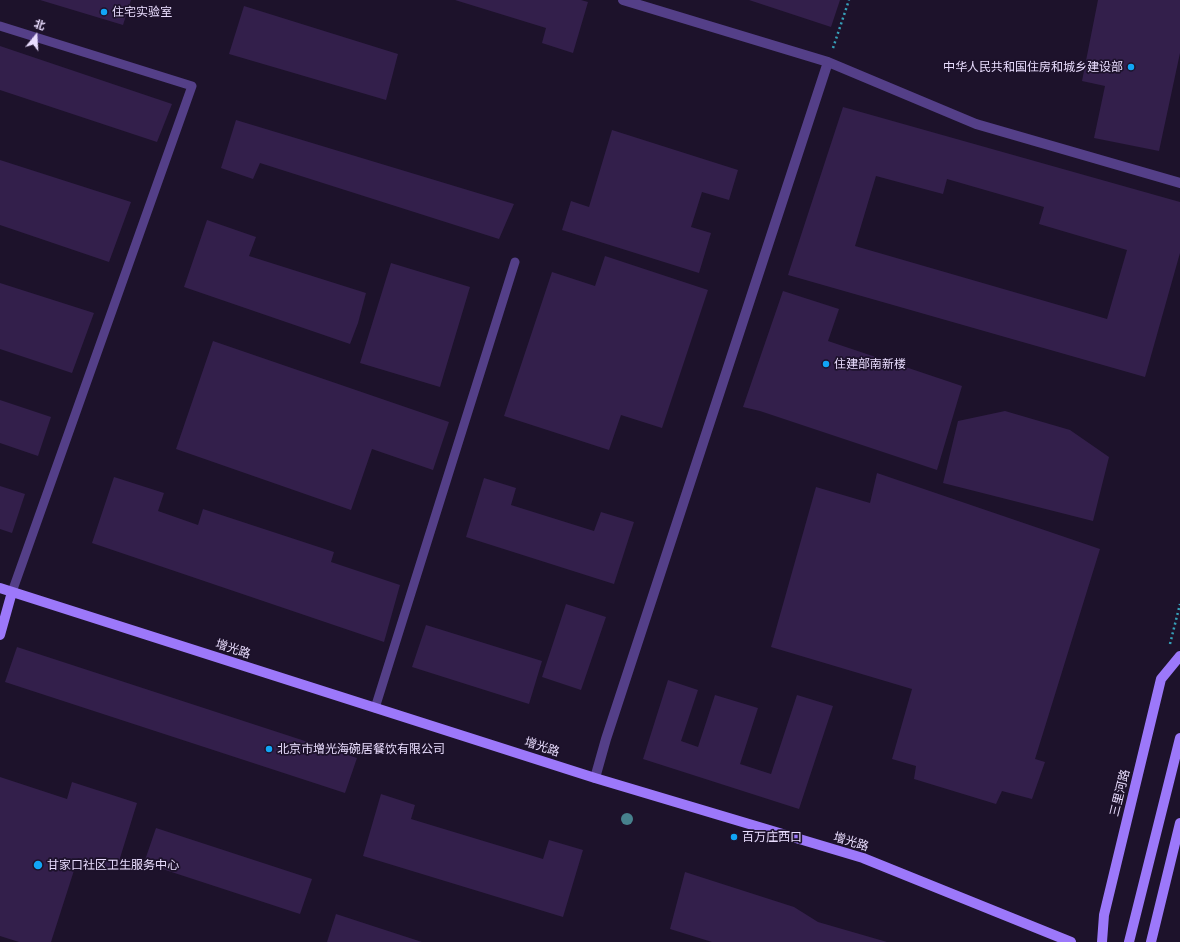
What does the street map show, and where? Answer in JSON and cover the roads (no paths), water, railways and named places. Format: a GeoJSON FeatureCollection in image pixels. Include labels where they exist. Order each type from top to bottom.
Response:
{"type":"FeatureCollection","features":[{"type":"Feature","properties":{"kind":"street"},"geometry":{"type":"LineString","coordinates":[[623,0],[828,62],[976,124],[1180,183]]}},
{"type":"Feature","properties":{"kind":"street"},"geometry":{"type":"LineString","coordinates":[[595,778],[828,62]]}},
{"type":"Feature","properties":{"kind":"street","name":"增光路"},"geometry":{"type":"LineString","coordinates":[[0,588],[595,778],[863,858],[1071,942]]}},
{"type":"Feature","properties":{"kind":"street"},"geometry":{"type":"LineString","coordinates":[[0,635],[12,592]]}},
{"type":"Feature","properties":{"kind":"street","name":"三里河路"},"geometry":{"type":"LineString","coordinates":[[1102,942],[1104,915],[1161,679],[1180,656]]}},
{"type":"Feature","properties":{"kind":"street"},"geometry":{"type":"LineString","coordinates":[[1130,942],[1180,738]]}},
{"type":"Feature","properties":{"kind":"street"},"geometry":{"type":"LineString","coordinates":[[1151,942],[1180,823]]}},
{"type":"Feature","properties":{"kind":"lane"},"geometry":{"type":"LineString","coordinates":[[0,26],[192,86],[12,592]]}},
{"type":"Feature","properties":{"kind":"lane"},"geometry":{"type":"LineString","coordinates":[[375,708],[515,262]]}},
{"type":"Feature","properties":{"kind":"place","name":"住宅实验室"},"geometry":{"type":"Point","coordinates":[104,12]}},
{"type":"Feature","properties":{"kind":"place","name":"中华人民共和国住房和城乡建设部"},"geometry":{"type":"Point","coordinates":[1131,67]}},
{"type":"Feature","properties":{"kind":"place","name":"住建部南新楼"},"geometry":{"type":"Point","coordinates":[826,364]}},
{"type":"Feature","properties":{"kind":"place","name":"北京市增光海碗居餐饮有限公司"},"geometry":{"type":"Point","coordinates":[269,749]}},
{"type":"Feature","properties":{"kind":"place","name":"百万庄西口"},"geometry":{"type":"Point","coordinates":[734,837]}},
{"type":"Feature","properties":{"kind":"place","name":"甘家口社区卫生服务中心"},"geometry":{"type":"Point","coordinates":[38,865]}}]}
